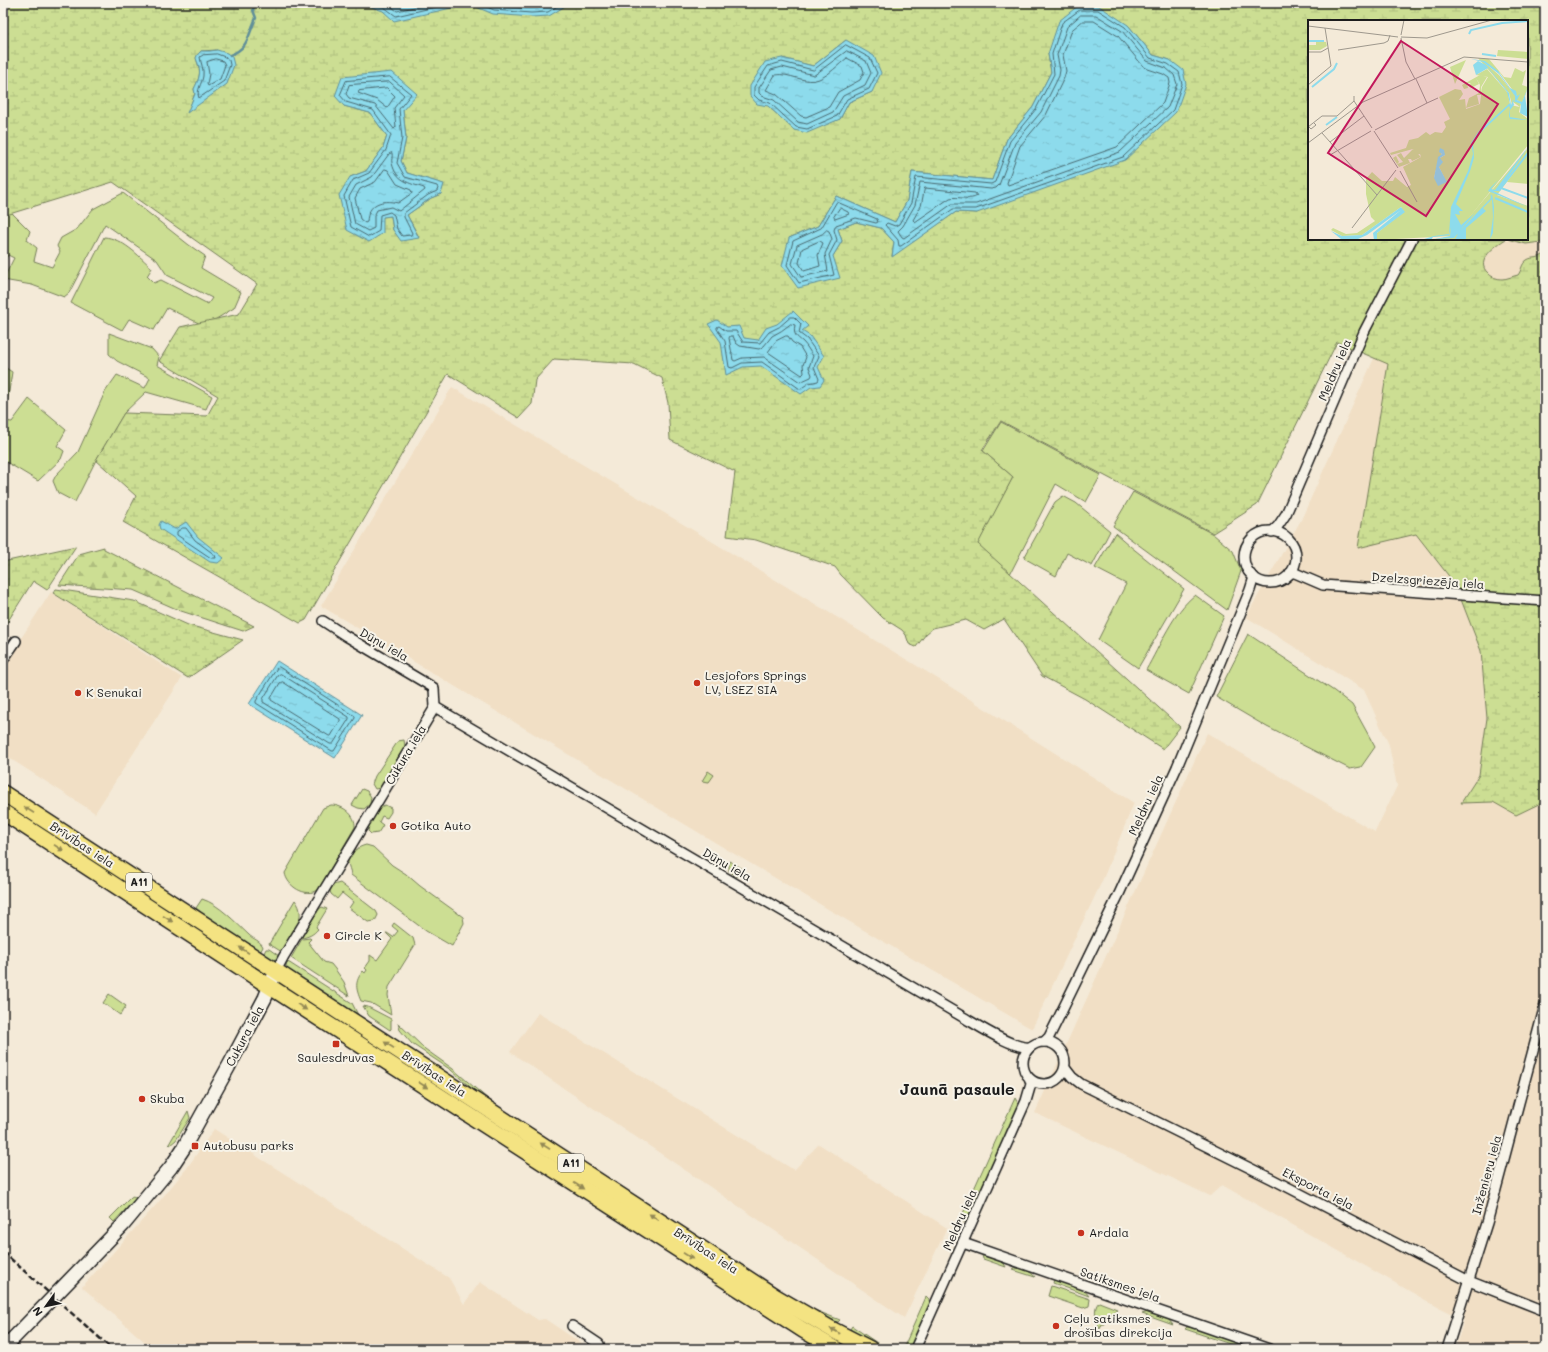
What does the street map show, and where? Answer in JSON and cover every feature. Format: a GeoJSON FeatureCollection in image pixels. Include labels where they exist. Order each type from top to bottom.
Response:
{"type":"FeatureCollection","features":[{"type":"Feature","properties":{"kind":"highway","name":"Brīvības iela"},"geometry":{"type":"LineString","coordinates":[[3,793],[776,1296],[870,1349]]}},
{"type":"Feature","properties":{"kind":"highway","name":"Brīvības iela"},"geometry":{"type":"LineString","coordinates":[[3,812],[269,986],[802,1330],[836,1349]]}},
{"type":"Feature","properties":{"kind":"main road","name":"Cukura iela"},"geometry":{"type":"LineString","coordinates":[[3,1349],[123,1225],[171,1167],[223,1078],[265,998],[276,971]]}},
{"type":"Feature","properties":{"kind":"street","name":"Meldru iela"},"geometry":{"type":"LineString","coordinates":[[1286,514],[1364,332],[1411,240]]}},
{"type":"Feature","properties":{"kind":"street"},"geometry":{"type":"LineString","coordinates":[[1272,532],[1286,514]]}},
{"type":"Feature","properties":{"kind":"street"},"geometry":{"type":"LineString","coordinates":[[1283,535],[1283,526],[1286,514]]}},
{"type":"Feature","properties":{"kind":"street"},"geometry":{"type":"LineString","coordinates":[[1272,532],[1283,535],[1290,541],[1294,548],[1296,555],[1295,564],[1290,573],[1280,582],[1263,582],[1254,577],[1245,566],[1245,550],[1248,543],[1261,533],[1272,532]]}},
{"type":"Feature","properties":{"kind":"street","name":"Dzelzsgriezēja iela"},"geometry":{"type":"LineString","coordinates":[[1295,564],[1311,579]]}},
{"type":"Feature","properties":{"kind":"street","name":"Dzelzsgriezēja iela"},"geometry":{"type":"LineString","coordinates":[[1290,573],[1295,573],[1323,585],[1545,601]]}},
{"type":"Feature","properties":{"kind":"street"},"geometry":{"type":"LineString","coordinates":[[1248,595],[1254,581],[1254,577]]}},
{"type":"Feature","properties":{"kind":"street"},"geometry":{"type":"LineString","coordinates":[[1248,595],[1263,582]]}},
{"type":"Feature","properties":{"kind":"street","name":"Meldru iela"},"geometry":{"type":"LineString","coordinates":[[1044,1042],[1049,1038],[1058,1021],[1119,894],[1177,767],[1248,595]]}},
{"type":"Feature","properties":{"kind":"street","name":"Dūņu iela"},"geometry":{"type":"LineString","coordinates":[[322,621],[434,688],[434,706],[1009,1042],[1024,1048],[1030,1047]]}},
{"type":"Feature","properties":{"kind":"street"},"geometry":{"type":"LineString","coordinates":[[3,660],[16,640]]}},
{"type":"Feature","properties":{"kind":"street","name":"Cukura iela"},"geometry":{"type":"LineString","coordinates":[[276,971],[434,706]]}},
{"type":"Feature","properties":{"kind":"street","name":"Inženieru iela"},"geometry":{"type":"LineString","coordinates":[[1447,1349],[1487,1223],[1545,1005]]}},
{"type":"Feature","properties":{"kind":"street","name":"Meldru iela"},"geometry":{"type":"LineString","coordinates":[[1058,1021],[1055,1038],[1057,1046],[1064,1054],[1065,1068]]}},
{"type":"Feature","properties":{"kind":"street","name":"Dūņu iela"},"geometry":{"type":"LineString","coordinates":[[1009,1042],[1019,1052],[1023,1060]]}},
{"type":"Feature","properties":{"kind":"street"},"geometry":{"type":"LineString","coordinates":[[1043,1085],[1030,1080],[1024,1072],[1023,1060],[1025,1053],[1035,1044],[1044,1042],[1050,1042],[1057,1046]]}},
{"type":"Feature","properties":{"kind":"street"},"geometry":{"type":"LineString","coordinates":[[1056,1081],[1063,1074],[1065,1068]]}},
{"type":"Feature","properties":{"kind":"street","name":"Eksporta iela"},"geometry":{"type":"LineString","coordinates":[[1065,1068],[1081,1084]]}},
{"type":"Feature","properties":{"kind":"street","name":"Meldru iela"},"geometry":{"type":"LineString","coordinates":[[915,1349],[1026,1101],[1031,1084],[1030,1080]]}},
{"type":"Feature","properties":{"kind":"street","name":"Eksporta iela"},"geometry":{"type":"LineString","coordinates":[[1056,1081],[1068,1080],[1081,1084],[1272,1179],[1469,1281],[1545,1312]]}},
{"type":"Feature","properties":{"kind":"street","name":"Meldru iela"},"geometry":{"type":"LineString","coordinates":[[1026,1101],[1038,1088],[1056,1081]]}},
{"type":"Feature","properties":{"kind":"street","name":"Satiksmes iela"},"geometry":{"type":"LineString","coordinates":[[963,1243],[1269,1349]]}},
{"type":"Feature","properties":{"kind":"street"},"geometry":{"type":"LineString","coordinates":[[572,1326],[599,1344],[600,1349]]}},
{"type":"Feature","properties":{"kind":"shaded area"},"geometry":{"type":"Polygon","coordinates":[[[1545,3],[1545,1349],[1455,1349],[1464,1320],[1436,1306],[1222,1185],[1210,1196],[1035,1113],[1207,733],[1375,832],[1397,786],[1389,745],[1364,690],[1246,617],[1301,520],[1428,240],[1528,240],[1528,20],[1545,3]]]}},
{"type":"Feature","properties":{"kind":"shaded area"},"geometry":{"type":"Polygon","coordinates":[[[452,387],[698,533],[927,672],[1134,803],[1103,879],[1032,1029],[731,852],[321,606],[452,387]]]}},
{"type":"Feature","properties":{"kind":"shaded area"},"geometry":{"type":"Polygon","coordinates":[[[51,592],[182,678],[95,813],[3,754],[3,666],[51,592]]]}},
{"type":"Feature","properties":{"kind":"shaded area"},"geometry":{"type":"Polygon","coordinates":[[[538,1013],[794,1170],[819,1144],[947,1228],[904,1318],[510,1052],[538,1013]]]}},
{"type":"Feature","properties":{"kind":"shaded area"},"geometry":{"type":"Polygon","coordinates":[[[214,1129],[449,1278],[464,1304],[480,1282],[538,1320],[545,1319],[590,1349],[153,1349],[82,1287],[157,1204],[187,1168],[214,1129]]]}},
{"type":"Feature","properties":{"kind":"green space"},"geometry":{"type":"Polygon","coordinates":[[[3,3],[1545,3],[1545,244],[1541,242],[1526,244],[1512,240],[1528,240],[1528,20],[1308,20],[1308,240],[1504,240],[1492,249],[1484,263],[1484,268],[1489,274],[1494,278],[1500,279],[1506,279],[1518,275],[1527,260],[1545,253],[1545,801],[1516,815],[1493,802],[1461,803],[1479,775],[1487,718],[1481,651],[1455,584],[1416,534],[1358,548],[1388,364],[1337,342],[1257,505],[1213,533],[1001,421],[982,450],[1013,477],[978,544],[1180,727],[1163,749],[1085,699],[1042,676],[1004,619],[984,630],[966,620],[933,628],[926,634],[916,647],[909,644],[906,635],[902,630],[883,618],[835,567],[756,540],[727,536],[735,472],[670,440],[668,403],[662,378],[634,364],[554,359],[535,380],[532,404],[519,418],[448,374],[306,620],[300,623],[123,522],[136,496],[96,460],[124,413],[207,416],[218,396],[159,361],[180,327],[239,314],[257,284],[113,182],[3,216],[3,3]],[[1128,25],[1048,54],[1051,72],[1033,107],[1007,139],[992,180],[912,172],[907,201],[895,222],[836,196],[818,226],[789,238],[833,256],[842,241],[838,229],[856,222],[881,228],[894,242],[892,256],[956,212],[977,213],[1170,60],[1153,55],[1128,25]],[[846,40],[813,66],[782,58],[768,106],[794,130],[840,119],[849,102],[872,92],[846,40]],[[217,50],[201,51],[196,57],[199,76],[188,112],[217,50]],[[344,106],[370,113],[387,136],[383,148],[366,171],[350,177],[382,217],[391,216],[393,230],[419,237],[407,215],[431,198],[441,194],[443,184],[407,173],[401,161],[406,138],[403,110],[344,106]]]}},
{"type":"Feature","properties":{"kind":"green space"},"geometry":{"type":"Polygon","coordinates":[[[123,193],[205,256],[201,268],[241,292],[234,308],[205,326],[167,308],[154,330],[129,319],[122,330],[71,303],[104,237],[111,238],[124,244],[142,258],[152,268],[147,276],[154,283],[161,280],[208,304],[212,298],[167,275],[157,260],[105,224],[69,293],[64,297],[32,285],[3,280],[14,258],[8,255],[3,263],[3,216],[12,213],[30,231],[27,240],[37,248],[34,261],[52,267],[60,252],[57,246],[61,238],[77,229],[93,209],[123,193]]]}},
{"type":"Feature","properties":{"kind":"green space"},"geometry":{"type":"Polygon","coordinates":[[[109,333],[152,349],[159,357],[157,365],[212,396],[206,409],[146,392],[124,413],[96,460],[75,502],[58,493],[53,481],[56,475],[78,452],[105,392],[117,375],[145,388],[150,378],[117,361],[109,354],[109,333]]]}},
{"type":"Feature","properties":{"kind":"green space"},"geometry":{"type":"Polygon","coordinates":[[[3,366],[12,372],[6,410],[3,409],[3,366]]]}},
{"type":"Feature","properties":{"kind":"green space"},"geometry":{"type":"Polygon","coordinates":[[[29,399],[66,430],[57,446],[64,451],[61,459],[38,481],[3,460],[3,421],[12,422],[29,399]]]}},
{"type":"Feature","properties":{"kind":"green space"},"geometry":{"type":"Polygon","coordinates":[[[1001,422],[1101,475],[1086,502],[1056,484],[1010,574],[977,544],[1013,477],[983,451],[1001,422]]]}},
{"type":"Feature","properties":{"kind":"green space"},"geometry":{"type":"Polygon","coordinates":[[[1133,492],[1213,534],[1233,551],[1241,571],[1227,610],[1113,526],[1133,492]]]}},
{"type":"Feature","properties":{"kind":"green space"},"geometry":{"type":"Polygon","coordinates":[[[1063,496],[1076,503],[1110,531],[1092,566],[1067,553],[1056,576],[1024,558],[1055,502],[1063,496]]]}},
{"type":"Feature","properties":{"kind":"green space"},"geometry":{"type":"Polygon","coordinates":[[[1115,533],[1184,589],[1138,668],[1098,640],[1126,584],[1095,568],[1115,533]]]}},
{"type":"Feature","properties":{"kind":"green space"},"geometry":{"type":"Polygon","coordinates":[[[76,546],[47,590],[33,581],[3,629],[3,562],[76,546]]]}},
{"type":"Feature","properties":{"kind":"green space"},"geometry":{"type":"Polygon","coordinates":[[[104,547],[104,549],[254,626],[243,631],[181,611],[133,590],[59,585],[79,554],[104,547]]]}},
{"type":"Feature","properties":{"kind":"green space"},"geometry":{"type":"Polygon","coordinates":[[[56,589],[134,601],[188,625],[243,640],[188,678],[53,593],[56,589]]]}},
{"type":"Feature","properties":{"kind":"green space"},"geometry":{"type":"Polygon","coordinates":[[[1195,595],[1224,616],[1189,694],[1146,670],[1174,620],[1187,602],[1195,595]]]}},
{"type":"Feature","properties":{"kind":"green space"},"geometry":{"type":"Polygon","coordinates":[[[1248,634],[1334,691],[1352,705],[1375,747],[1361,767],[1350,769],[1267,727],[1216,697],[1248,634]]]}},
{"type":"Feature","properties":{"kind":"green space"},"geometry":{"type":"Polygon","coordinates":[[[404,740],[405,746],[380,788],[375,789],[372,784],[375,776],[398,741],[404,740]]]}},
{"type":"Feature","properties":{"kind":"green space"},"geometry":{"type":"Polygon","coordinates":[[[708,771],[714,775],[709,782],[702,781],[708,771]]]}},
{"type":"Feature","properties":{"kind":"green space"},"geometry":{"type":"Polygon","coordinates":[[[362,789],[367,791],[371,797],[370,804],[364,809],[352,805],[362,789]]]}},
{"type":"Feature","properties":{"kind":"green space"},"geometry":{"type":"Polygon","coordinates":[[[3,799],[259,969],[255,968],[3,806],[3,799]]]}},
{"type":"Feature","properties":{"kind":"green space"},"geometry":{"type":"Polygon","coordinates":[[[336,805],[348,812],[353,818],[355,827],[318,890],[308,893],[302,892],[289,882],[285,873],[323,808],[336,805]]]}},
{"type":"Feature","properties":{"kind":"green space"},"geometry":{"type":"Polygon","coordinates":[[[385,805],[391,808],[391,812],[387,818],[382,816],[379,822],[383,825],[378,833],[371,834],[368,831],[370,824],[376,812],[385,805]]]}},
{"type":"Feature","properties":{"kind":"green space"},"geometry":{"type":"Polygon","coordinates":[[[366,845],[373,847],[392,865],[463,917],[464,923],[452,946],[426,931],[351,875],[348,862],[349,858],[357,849],[366,845]]]}},
{"type":"Feature","properties":{"kind":"green space"},"geometry":{"type":"Polygon","coordinates":[[[729,861],[745,870],[740,876],[736,876],[729,871],[729,861]]]}},
{"type":"Feature","properties":{"kind":"green space"},"geometry":{"type":"Polygon","coordinates":[[[340,883],[376,911],[378,915],[375,921],[368,922],[349,908],[353,902],[342,893],[337,899],[331,894],[330,891],[333,885],[340,883]]]}},
{"type":"Feature","properties":{"kind":"green space"},"geometry":{"type":"Polygon","coordinates":[[[202,899],[221,909],[249,935],[261,943],[263,947],[259,954],[226,933],[196,908],[202,899]]]}},
{"type":"Feature","properties":{"kind":"green space"},"geometry":{"type":"Polygon","coordinates":[[[295,900],[299,906],[299,920],[294,933],[282,952],[269,944],[295,900]]]}},
{"type":"Feature","properties":{"kind":"green space"},"geometry":{"type":"Polygon","coordinates":[[[322,907],[327,909],[316,927],[318,929],[314,933],[301,938],[319,909],[322,907]]]}},
{"type":"Feature","properties":{"kind":"green space"},"geometry":{"type":"Polygon","coordinates":[[[394,923],[413,938],[415,945],[389,987],[388,995],[391,1015],[371,1003],[361,1001],[358,993],[357,982],[363,971],[365,973],[367,970],[365,968],[370,961],[370,955],[377,960],[392,939],[386,933],[393,937],[398,931],[392,926],[394,923]]]}},
{"type":"Feature","properties":{"kind":"green space"},"geometry":{"type":"Polygon","coordinates":[[[302,939],[311,939],[308,942],[324,962],[331,964],[335,969],[344,982],[349,996],[291,958],[302,939]]]}},
{"type":"Feature","properties":{"kind":"green space"},"geometry":{"type":"Polygon","coordinates":[[[266,949],[269,949],[279,956],[277,959],[271,961],[262,957],[266,949]]]}},
{"type":"Feature","properties":{"kind":"green space"},"geometry":{"type":"Polygon","coordinates":[[[288,962],[352,1003],[362,1019],[287,970],[286,965],[288,962]]]}},
{"type":"Feature","properties":{"kind":"green space"},"geometry":{"type":"Polygon","coordinates":[[[109,994],[126,1006],[120,1015],[103,1003],[109,994]]]}},
{"type":"Feature","properties":{"kind":"green space"},"geometry":{"type":"Polygon","coordinates":[[[363,1006],[391,1019],[391,1029],[390,1030],[369,1016],[363,1006]]]}},
{"type":"Feature","properties":{"kind":"green space"},"geometry":{"type":"Polygon","coordinates":[[[398,1023],[425,1049],[453,1069],[489,1100],[526,1127],[773,1286],[812,1309],[840,1320],[838,1322],[812,1313],[763,1283],[505,1115],[488,1103],[451,1070],[412,1044],[400,1030],[398,1023]]]}},
{"type":"Feature","properties":{"kind":"green space"},"geometry":{"type":"Polygon","coordinates":[[[1015,1098],[1019,1105],[1018,1110],[968,1221],[964,1222],[960,1220],[1015,1098]]]}},
{"type":"Feature","properties":{"kind":"green space"},"geometry":{"type":"Polygon","coordinates":[[[188,1111],[190,1118],[176,1140],[170,1145],[169,1144],[188,1111]]]}},
{"type":"Feature","properties":{"kind":"green space"},"geometry":{"type":"Polygon","coordinates":[[[133,1196],[136,1198],[114,1222],[110,1218],[133,1196]]]}},
{"type":"Feature","properties":{"kind":"green space"},"geometry":{"type":"Polygon","coordinates":[[[982,1255],[1003,1262],[1006,1267],[983,1259],[982,1255]]]}},
{"type":"Feature","properties":{"kind":"green space"},"geometry":{"type":"Polygon","coordinates":[[[1014,1268],[1026,1270],[1035,1277],[1013,1270],[1014,1268]]]}},
{"type":"Feature","properties":{"kind":"green space"},"geometry":{"type":"Polygon","coordinates":[[[1054,1280],[1084,1290],[1089,1296],[1053,1283],[1054,1280]]]}},
{"type":"Feature","properties":{"kind":"green space"},"geometry":{"type":"Polygon","coordinates":[[[1051,1286],[1090,1299],[1089,1306],[1083,1308],[1048,1296],[1051,1286]]]}},
{"type":"Feature","properties":{"kind":"green space"},"geometry":{"type":"Polygon","coordinates":[[[926,1297],[929,1300],[930,1305],[910,1349],[903,1349],[926,1297]]]}},
{"type":"Feature","properties":{"kind":"green space"},"geometry":{"type":"Polygon","coordinates":[[[1099,1302],[1117,1309],[1111,1314],[1109,1319],[1106,1318],[1100,1329],[1095,1311],[1099,1302]]]}},
{"type":"Feature","properties":{"kind":"green space"},"geometry":{"type":"Polygon","coordinates":[[[1148,1312],[1168,1319],[1173,1325],[1142,1314],[1148,1312]]]}},
{"type":"Feature","properties":{"kind":"green space"},"geometry":{"type":"Polygon","coordinates":[[[852,1326],[886,1349],[880,1349],[850,1329],[852,1326]]]}},
{"type":"Feature","properties":{"kind":"green space"},"geometry":{"type":"Polygon","coordinates":[[[1187,1327],[1192,1327],[1243,1345],[1242,1348],[1185,1329],[1187,1327]]]}},
{"type":"Feature","properties":{"kind":"water"},"geometry":{"type":"Polygon","coordinates":[[[360,3],[570,3],[549,16],[531,17],[493,14],[469,4],[394,21],[383,11],[360,3]]]}},
{"type":"Feature","properties":{"kind":"water"},"geometry":{"type":"Polygon","coordinates":[[[1079,5],[1099,6],[1128,25],[1153,55],[1170,60],[1183,70],[1186,84],[1176,112],[1125,160],[977,213],[956,212],[892,257],[894,242],[881,228],[856,222],[838,229],[842,241],[833,256],[840,278],[798,288],[782,266],[789,238],[818,226],[836,196],[895,222],[907,201],[912,172],[992,180],[1007,139],[1033,107],[1051,72],[1048,54],[1059,21],[1079,5]]]}},
{"type":"Feature","properties":{"kind":"water"},"geometry":{"type":"Polygon","coordinates":[[[846,40],[874,56],[881,73],[872,92],[849,102],[840,119],[807,133],[794,130],[768,106],[757,104],[750,96],[750,86],[765,62],[782,58],[813,66],[846,40]]]}},
{"type":"Feature","properties":{"kind":"water"},"geometry":{"type":"Polygon","coordinates":[[[217,50],[227,53],[232,57],[234,65],[227,84],[187,113],[195,94],[194,89],[199,76],[199,67],[196,59],[197,56],[201,51],[217,50]]]}},
{"type":"Feature","properties":{"kind":"water"},"geometry":{"type":"Polygon","coordinates":[[[392,72],[417,94],[403,110],[406,138],[401,161],[407,173],[444,184],[441,194],[431,198],[407,215],[419,238],[401,241],[393,230],[391,216],[383,217],[383,233],[369,242],[347,230],[339,195],[350,177],[366,171],[383,148],[387,136],[370,113],[344,106],[335,96],[342,77],[392,72]]]}},
{"type":"Feature","properties":{"kind":"water"},"geometry":{"type":"Polygon","coordinates":[[[793,311],[808,326],[802,331],[810,336],[824,356],[818,367],[824,380],[820,386],[811,387],[801,394],[761,366],[743,367],[726,375],[721,342],[708,324],[717,320],[727,327],[739,326],[744,338],[758,340],[766,328],[777,324],[793,311]]]}},
{"type":"Feature","properties":{"kind":"water"},"geometry":{"type":"Polygon","coordinates":[[[161,521],[175,529],[186,522],[198,537],[224,558],[218,563],[210,562],[160,529],[159,525],[161,521]]]}},
{"type":"Feature","properties":{"kind":"water"},"geometry":{"type":"Polygon","coordinates":[[[277,661],[362,715],[335,758],[249,704],[277,661]]]}},
{"type":"Feature","properties":{"kind":"waterway"},"geometry":{"type":"LineString","coordinates":[[230,55],[241,49],[247,40],[256,18],[253,10],[255,3]]}},
{"type":"Feature","properties":{"kind":"railway"},"geometry":{"type":"LineString","coordinates":[[3,1252],[112,1349]]}},
{"type":"Feature","properties":{"kind":"place","name":"Lesjofors Springs LV, LSEZ SIA"},"geometry":{"type":"Point","coordinates":[697,683]}},
{"type":"Feature","properties":{"kind":"place","name":"K Senukai"},"geometry":{"type":"Point","coordinates":[78,693]}},
{"type":"Feature","properties":{"kind":"place","name":"Gotika Auto"},"geometry":{"type":"Point","coordinates":[393,826]}},
{"type":"Feature","properties":{"kind":"place","name":"Circle K"},"geometry":{"type":"Point","coordinates":[327,936]}},
{"type":"Feature","properties":{"kind":"place","name":"Saulesdruvas"},"geometry":{"type":"Point","coordinates":[336,1044]}},
{"type":"Feature","properties":{"kind":"place","name":"Skuba"},"geometry":{"type":"Point","coordinates":[142,1099]}},
{"type":"Feature","properties":{"kind":"place","name":"Autobusu parks"},"geometry":{"type":"Point","coordinates":[195,1146]}},
{"type":"Feature","properties":{"kind":"place","name":"Ardala"},"geometry":{"type":"Point","coordinates":[1081,1233]}},
{"type":"Feature","properties":{"kind":"place","name":"Ceļu satiksmes drošības direkcija"},"geometry":{"type":"Point","coordinates":[1056,1326]}},
{"type":"Feature","properties":{"kind":"district","name":"Jaunā pasaule"},"geometry":{"type":"Point","coordinates":[957,1089]}}]}
